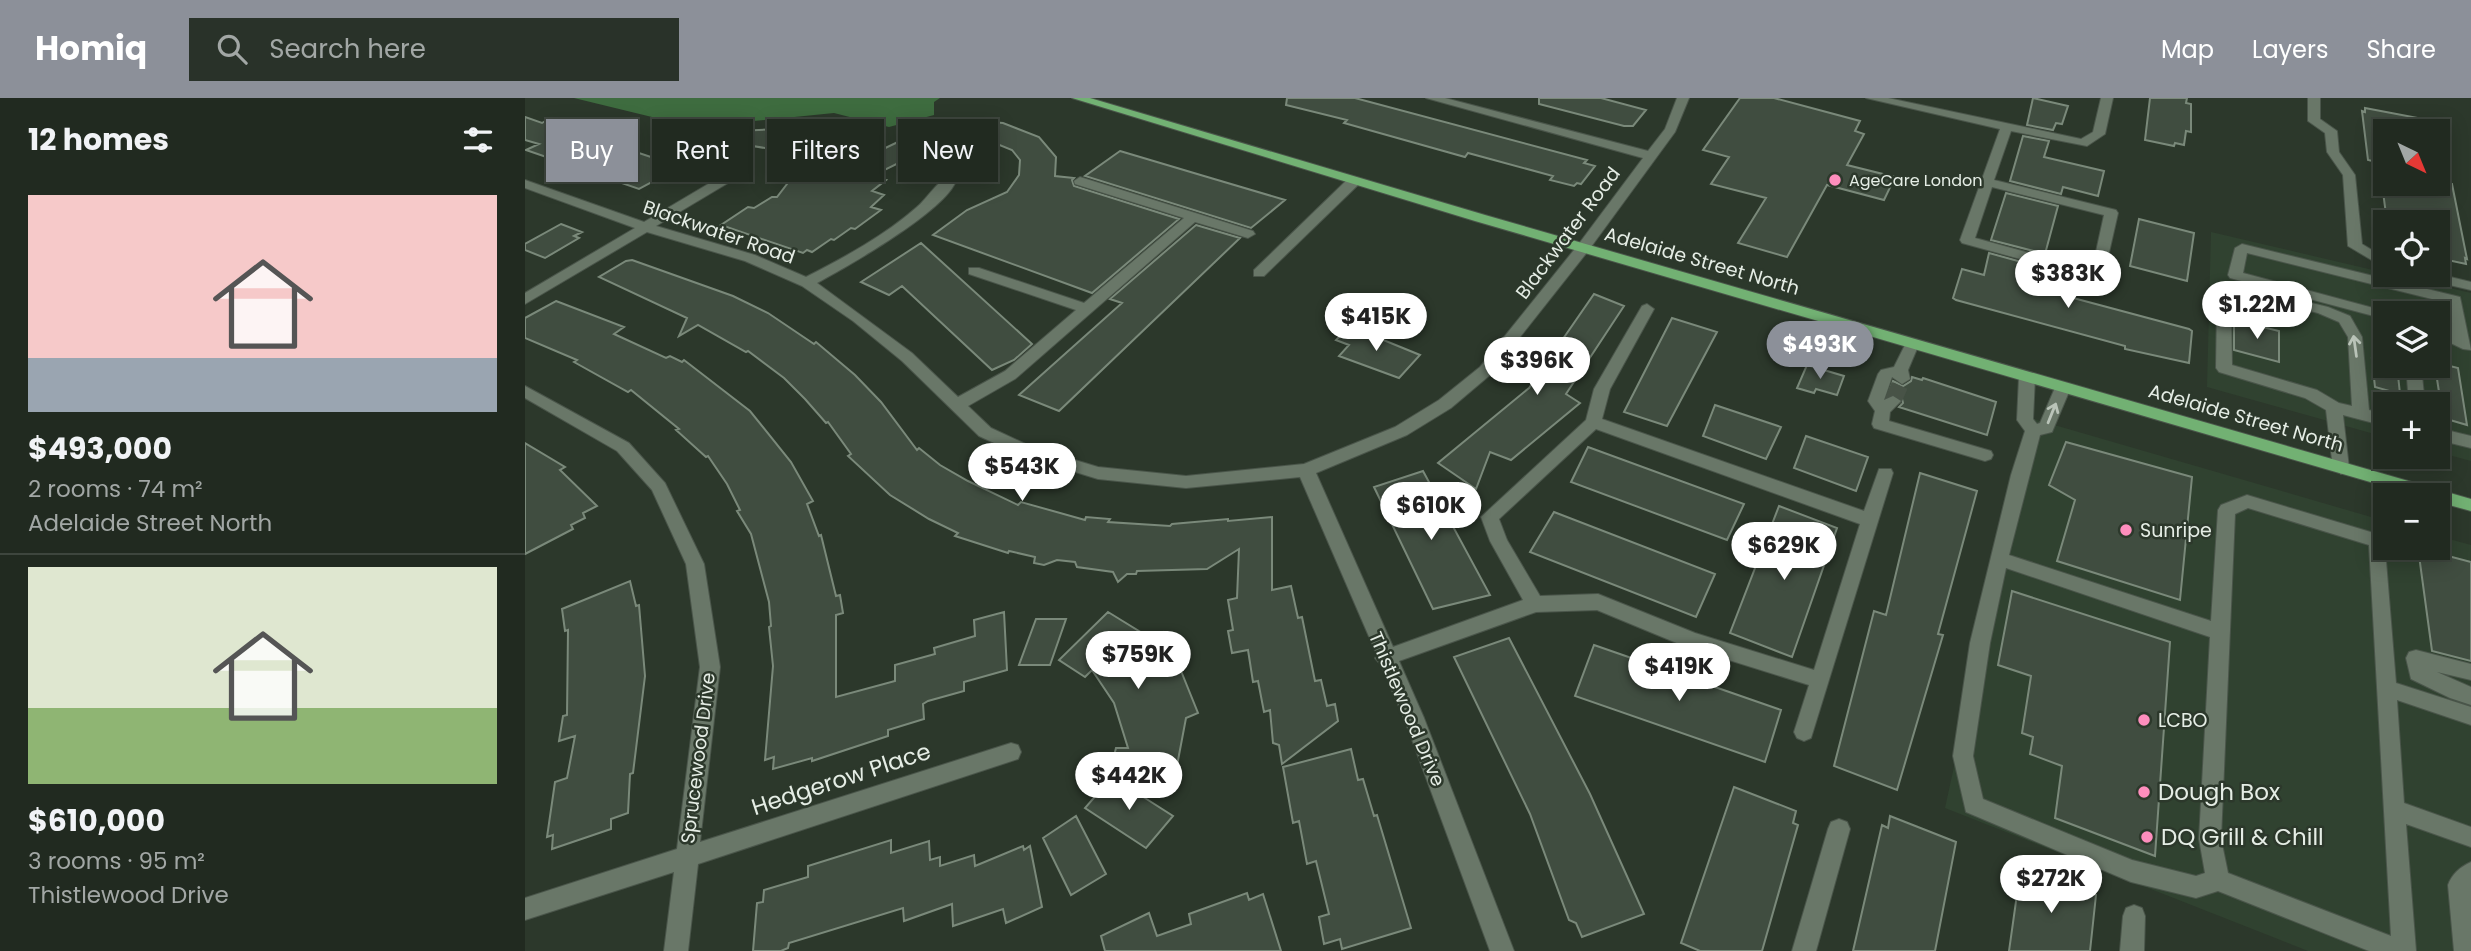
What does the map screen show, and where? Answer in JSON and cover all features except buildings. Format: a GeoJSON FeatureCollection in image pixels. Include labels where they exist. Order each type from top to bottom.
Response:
{"type":"FeatureCollection","features":[{"type":"Feature","properties":{"kind":"main road","name":"Adelaide Street North"},"geometry":{"type":"LineString","coordinates":[[1078,98],[2392,483]]}},
{"type":"Feature","properties":{"kind":"main road","name":"Adelaide Street North"},"geometry":{"type":"LineString","coordinates":[[2450,499],[2471,505]]}},
{"type":"Feature","properties":{"kind":"street"},"geometry":{"type":"LineString","coordinates":[[1432,98],[1651,156]]}},
{"type":"Feature","properties":{"kind":"street","name":"Blackwater Road"},"geometry":{"type":"LineString","coordinates":[[525,184],[645,228],[750,258],[807,282],[887,341],[985,432],[1026,451],[1098,473],[1186,482],[1306,470],[1401,431],[1445,404],[1485,371],[1583,248],[1671,129],[1683,98]]}},
{"type":"Feature","properties":{"kind":"street"},"geometry":{"type":"LineString","coordinates":[[1872,98],[1892,100],[2006,128],[2083,143],[2099,134],[2107,98]]}},
{"type":"Feature","properties":{"kind":"street"},"geometry":{"type":"LineString","coordinates":[[2314,98],[2314,121],[2331,131],[2333,152],[2349,175],[2355,246],[2373,257]]}},
{"type":"Feature","properties":{"kind":"street"},"geometry":{"type":"LineString","coordinates":[[1988,182],[2111,213],[2098,276],[1967,240],[2006,128]]}},
{"type":"Feature","properties":{"kind":"street"},"geometry":{"type":"LineString","coordinates":[[1080,181],[1248,234]]}},
{"type":"Feature","properties":{"kind":"street"},"geometry":{"type":"LineString","coordinates":[[1259,273],[1354,181]]}},
{"type":"Feature","properties":{"kind":"street"},"geometry":{"type":"LineString","coordinates":[[525,299],[721,182]]}},
{"type":"Feature","properties":{"kind":"street"},"geometry":{"type":"LineString","coordinates":[[807,282],[879,243],[909,222],[949,182]]}},
{"type":"Feature","properties":{"kind":"street"},"geometry":{"type":"LineString","coordinates":[[957,405],[1010,375],[1193,217]]}},
{"type":"Feature","properties":{"kind":"street"},"geometry":{"type":"LineString","coordinates":[[2373,311],[2235,275],[2242,248],[2455,300],[2466,345]]}},
{"type":"Feature","properties":{"kind":"street"},"geometry":{"type":"LineString","coordinates":[[974,271],[1086,309]]}},
{"type":"Feature","properties":{"kind":"street"},"geometry":{"type":"LineString","coordinates":[[2450,281],[2471,286]]}},
{"type":"Feature","properties":{"kind":"street"},"geometry":{"type":"LineString","coordinates":[[2361,414],[2355,337],[2345,319],[2322,310],[2241,290],[2229,291],[2224,303],[2224,368],[2311,394],[2334,407],[2361,414],[2373,417]]}},
{"type":"Feature","properties":{"kind":"street"},"geometry":{"type":"LineString","coordinates":[[1535,604],[1499,541],[1490,517],[1593,422],[1602,389],[1647,309]]}},
{"type":"Feature","properties":{"kind":"street"},"geometry":{"type":"LineString","coordinates":[[2450,337],[2466,345]]}},
{"type":"Feature","properties":{"kind":"street"},"geometry":{"type":"LineString","coordinates":[[1912,344],[1901,376],[1886,374],[1876,401],[1888,405],[1879,424],[1985,455]]}},
{"type":"Feature","properties":{"kind":"street"},"geometry":{"type":"LineString","coordinates":[[2027,377],[2025,420],[2033,430]]}},
{"type":"Feature","properties":{"kind":"street"},"geometry":{"type":"LineString","coordinates":[[2033,430],[2046,428],[2063,387]]}},
{"type":"Feature","properties":{"kind":"street","name":"Sprucewood Drive"},"geometry":{"type":"LineString","coordinates":[[525,391],[623,447],[659,487],[695,564],[710,667],[676,951]]}},
{"type":"Feature","properties":{"kind":"street"},"geometry":{"type":"LineString","coordinates":[[2334,407],[2341,468]]}},
{"type":"Feature","properties":{"kind":"street"},"geometry":{"type":"LineString","coordinates":[[1593,422],[1870,520]]}},
{"type":"Feature","properties":{"kind":"street"},"geometry":{"type":"LineString","coordinates":[[2033,430],[2019,475],[1980,643],[1963,756],[1974,805],[2131,871],[2196,887],[2218,880],[2401,951],[2378,541],[2247,501],[2227,510],[2210,839],[2218,880]]}},
{"type":"Feature","properties":{"kind":"street"},"geometry":{"type":"LineString","coordinates":[[2450,437],[2471,442]]}},
{"type":"Feature","properties":{"kind":"street","name":"Thistlewood Drive"},"geometry":{"type":"LineString","coordinates":[[1306,470],[1385,658],[1414,719],[1502,951]]}},
{"type":"Feature","properties":{"kind":"street"},"geometry":{"type":"LineString","coordinates":[[1804,732],[1885,473]]}},
{"type":"Feature","properties":{"kind":"street"},"geometry":{"type":"LineString","coordinates":[[2000,559],[2219,632]]}},
{"type":"Feature","properties":{"kind":"street"},"geometry":{"type":"LineString","coordinates":[[1385,658],[1535,604],[1598,602],[1691,640],[1820,680]]}},
{"type":"Feature","properties":{"kind":"street"},"geometry":{"type":"LineString","coordinates":[[2471,672],[2416,658],[2418,673],[2471,696]]}},
{"type":"Feature","properties":{"kind":"street"},"geometry":{"type":"LineString","coordinates":[[2431,677],[2439,671],[2471,684]]}},
{"type":"Feature","properties":{"kind":"street"},"geometry":{"type":"LineString","coordinates":[[2386,688],[2471,716]]}},
{"type":"Feature","properties":{"kind":"street","name":"Hedgerow Place"},"geometry":{"type":"LineString","coordinates":[[525,909],[1011,752]]}},
{"type":"Feature","properties":{"kind":"street"},"geometry":{"type":"LineString","coordinates":[[2394,810],[2471,836]]}},
{"type":"Feature","properties":{"kind":"street"},"geometry":{"type":"LineString","coordinates":[[1804,951],[1839,829]]}},
{"type":"Feature","properties":{"kind":"street"},"geometry":{"type":"LineString","coordinates":[[2466,951],[2459,885],[2471,873]]}},
{"type":"Feature","properties":{"kind":"street"},"geometry":{"type":"LineString","coordinates":[[2132,951],[2134,916]]}},
{"type":"Feature","properties":{"kind":"shaded area"},"geometry":{"type":"Polygon","coordinates":[[[2211,232],[2373,270],[2373,287],[2445,287],[2471,293],[2471,461],[2450,455],[2450,392],[2373,392],[2373,434],[2207,387],[2211,232]]]}},
{"type":"Feature","properties":{"kind":"shaded area"},"geometry":{"type":"Polygon","coordinates":[[[2030,418],[2373,518],[2373,560],[2450,560],[2450,539],[2471,545],[2471,951],[2308,951],[1945,808],[2030,418]]]}},
{"type":"Feature","properties":{"kind":"green space"},"geometry":{"type":"Polygon","coordinates":[[[574,98],[940,98],[934,102],[934,115],[919,119],[898,119],[898,125],[889,127],[884,126],[884,119],[858,119],[834,113],[753,121],[660,119],[574,98]]]}},
{"type":"Feature","properties":{"kind":"tunnel"},"geometry":{"type":"LineString","coordinates":[[1893,401],[1901,382]]}},
{"type":"Feature","properties":{"kind":"place","name":"AgeCare London"},"geometry":{"type":"Point","coordinates":[1835,180]}},
{"type":"Feature","properties":{"kind":"place","name":"Sunripe"},"geometry":{"type":"Point","coordinates":[2126,530]}},
{"type":"Feature","properties":{"kind":"place","name":"LCBO"},"geometry":{"type":"Point","coordinates":[2144,720]}},
{"type":"Feature","properties":{"kind":"place","name":"Dough Box"},"geometry":{"type":"Point","coordinates":[2144,792]}},
{"type":"Feature","properties":{"kind":"place","name":"DQ Grill & Chill"},"geometry":{"type":"Point","coordinates":[2147,837]}}]}
